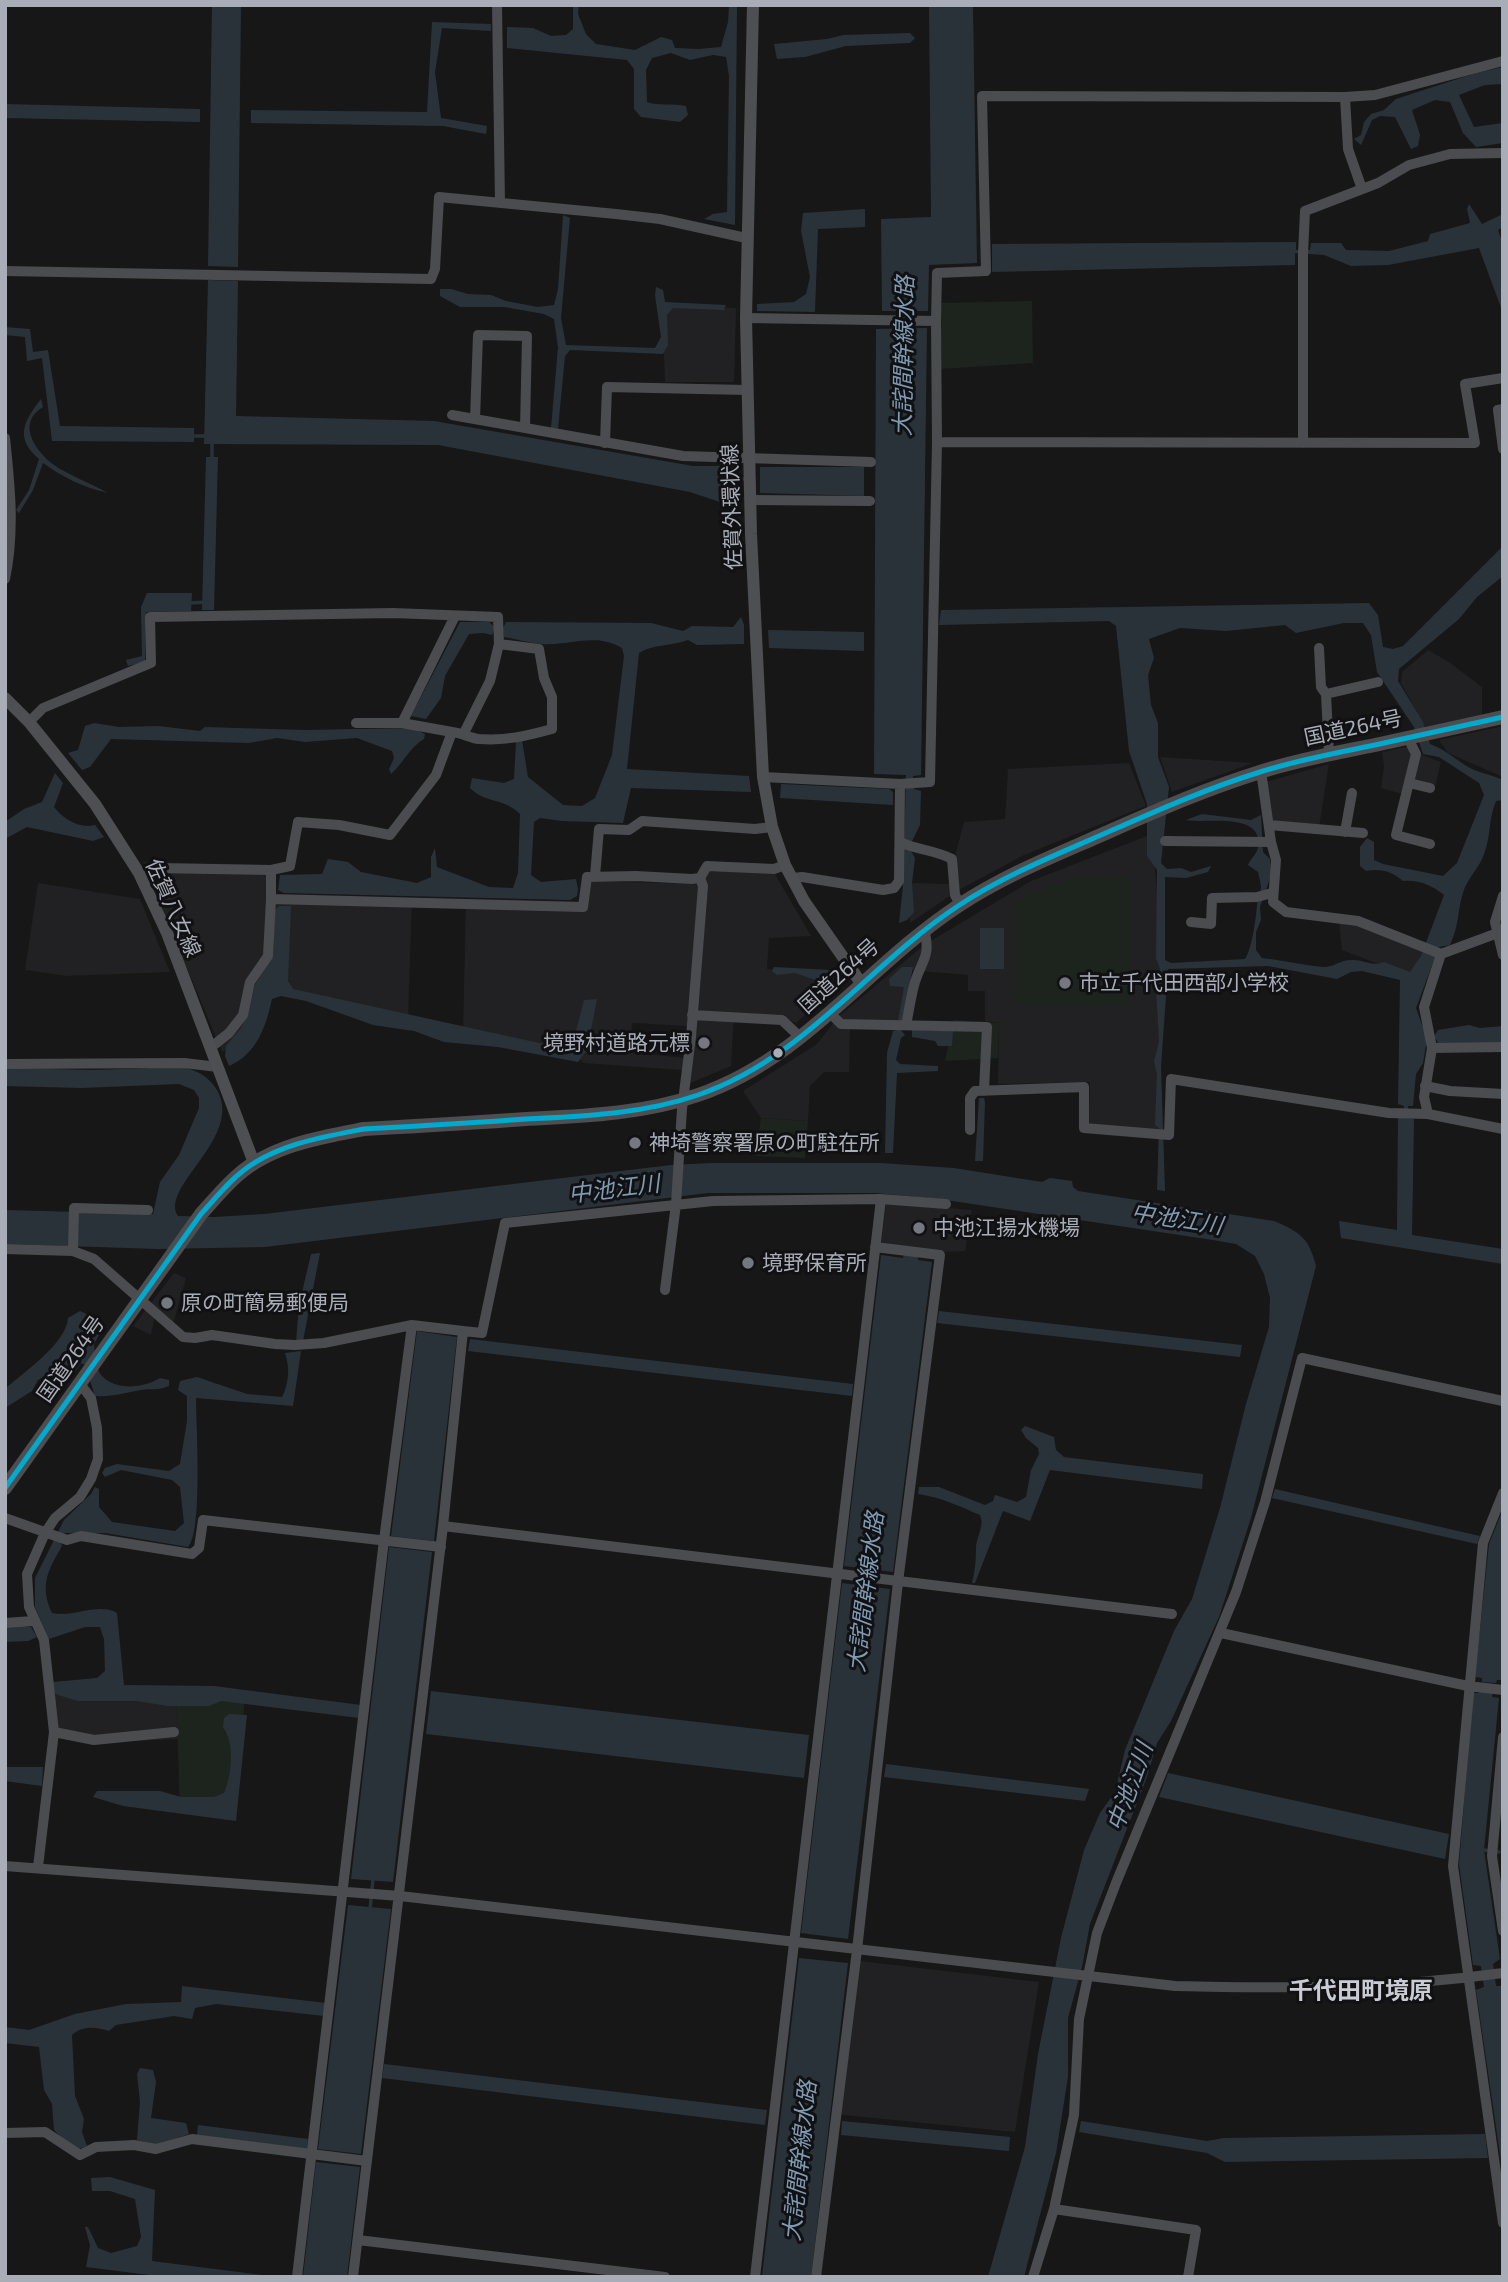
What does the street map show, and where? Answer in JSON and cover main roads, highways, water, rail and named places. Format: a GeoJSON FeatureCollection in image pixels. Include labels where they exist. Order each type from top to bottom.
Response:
{"type":"FeatureCollection","features":[{"type":"Feature","properties":{"kind":"highway","name":"国道264号"},"geometry":{"type":"LineString","coordinates":[[5,1488],[201,1214],[238,1175],[254,1163],[281,1150],[315,1139],[364,1129],[599,1115],[643,1110],[683,1100],[741,1078],[773,1059],[801,1038],[861,982],[924,929],[960,904],[1034,864],[1171,805],[1261,771],[1503,717]]}},
{"type":"Feature","properties":{"kind":"main road","name":"佐賀外環状線"},"geometry":{"type":"LineString","coordinates":[[753,5],[746,318],[750,500],[763,776],[772,827],[785,865],[804,901],[861,982]]}},
{"type":"Feature","properties":{"kind":"main road","name":"佐賀八女線"},"geometry":{"type":"LineString","coordinates":[[5,698],[29,722],[95,804],[139,873],[167,933],[254,1163]]}},
{"type":"Feature","properties":{"kind":"water"},"geometry":{"type":"Polygon","coordinates":[[[212,5],[241,5],[238,267],[208,266],[212,5]]]}},
{"type":"Feature","properties":{"kind":"water"},"geometry":{"type":"Polygon","coordinates":[[[573,5],[579,5],[578,14],[586,34],[596,44],[635,50],[661,37],[672,40],[675,48],[721,47],[728,22],[729,5],[737,5],[735,225],[704,219],[713,214],[727,212],[729,76],[726,57],[713,55],[690,60],[671,53],[652,58],[646,70],[647,102],[686,106],[688,115],[680,122],[641,117],[634,109],[634,69],[627,60],[507,48],[507,27],[533,28],[551,36],[566,35],[573,29],[573,5]]]}},
{"type":"Feature","properties":{"kind":"water"},"geometry":{"type":"Polygon","coordinates":[[[929,5],[973,5],[977,263],[929,265],[928,311],[882,311],[881,219],[931,217],[929,5]]]}},
{"type":"Feature","properties":{"kind":"water"},"geometry":{"type":"Polygon","coordinates":[[[432,22],[491,24],[491,31],[442,28],[435,72],[441,118],[487,126],[486,134],[443,126],[251,123],[251,110],[427,112],[432,22]]]}},
{"type":"Feature","properties":{"kind":"water"},"geometry":{"type":"Polygon","coordinates":[[[910,33],[915,38],[910,43],[846,46],[805,57],[777,59],[774,44],[843,35],[910,33]]]}},
{"type":"Feature","properties":{"kind":"water"},"geometry":{"type":"Polygon","coordinates":[[[1503,67],[1503,84],[1485,85],[1459,95],[1474,127],[1503,123],[1503,143],[1476,147],[1463,133],[1450,102],[1435,100],[1412,110],[1420,135],[1418,146],[1411,149],[1395,117],[1380,116],[1372,120],[1361,145],[1354,139],[1361,135],[1364,122],[1371,114],[1384,110],[1396,99],[1503,67]]]}},
{"type":"Feature","properties":{"kind":"water"},"geometry":{"type":"Polygon","coordinates":[[[5,104],[200,109],[200,122],[5,118],[5,104]]]}},
{"type":"Feature","properties":{"kind":"water"},"geometry":{"type":"Polygon","coordinates":[[[1469,204],[1482,224],[1503,214],[1503,227],[1498,230],[1503,244],[1503,313],[1479,248],[1388,265],[1351,266],[1324,255],[1295,253],[1295,265],[992,272],[992,244],[1296,242],[1296,250],[1310,250],[1311,243],[1341,243],[1346,250],[1389,251],[1428,241],[1430,234],[1470,223],[1467,209],[1469,204]]]}},
{"type":"Feature","properties":{"kind":"water"},"geometry":{"type":"Polygon","coordinates":[[[865,209],[865,227],[818,229],[815,312],[757,311],[757,304],[794,302],[806,294],[810,277],[801,231],[803,213],[865,209]]]}},
{"type":"Feature","properties":{"kind":"water"},"geometry":{"type":"Polygon","coordinates":[[[563,215],[570,218],[561,318],[566,345],[655,348],[661,337],[656,287],[663,290],[665,302],[726,305],[724,310],[673,308],[667,315],[668,345],[663,354],[570,350],[565,356],[558,429],[551,428],[558,347],[554,319],[544,314],[504,307],[460,307],[440,296],[440,289],[491,295],[506,301],[538,307],[554,305],[558,289],[563,215]]]}},
{"type":"Feature","properties":{"kind":"water"},"geometry":{"type":"Polygon","coordinates":[[[208,280],[238,281],[236,416],[434,421],[693,466],[734,466],[735,507],[690,492],[438,445],[204,444],[208,280]]]}},
{"type":"Feature","properties":{"kind":"water"},"geometry":{"type":"Polygon","coordinates":[[[5,327],[30,329],[33,352],[48,350],[60,426],[194,428],[194,442],[52,441],[42,358],[27,361],[25,337],[5,335],[5,327]]]}},
{"type":"Feature","properties":{"kind":"water"},"geometry":{"type":"Polygon","coordinates":[[[927,328],[921,775],[913,776],[914,789],[921,791],[920,825],[909,847],[915,858],[912,883],[914,912],[907,920],[899,923],[903,886],[906,775],[874,774],[876,329],[927,328]]]}},
{"type":"Feature","properties":{"kind":"water"},"geometry":{"type":"Polygon","coordinates":[[[41,399],[43,407],[31,421],[31,437],[35,445],[54,465],[108,493],[74,481],[43,463],[33,490],[19,513],[16,510],[29,490],[39,459],[26,444],[24,429],[41,399]]]}},
{"type":"Feature","properties":{"kind":"water"},"geometry":{"type":"Polygon","coordinates":[[[206,457],[218,457],[214,610],[202,610],[206,457]]]}},
{"type":"Feature","properties":{"kind":"water"},"geometry":{"type":"Polygon","coordinates":[[[760,467],[864,467],[864,496],[760,493],[760,467]]]}},
{"type":"Feature","properties":{"kind":"water"},"geometry":{"type":"Polygon","coordinates":[[[1503,546],[1503,576],[1477,597],[1459,619],[1399,669],[1398,681],[1423,722],[1430,744],[1470,768],[1503,780],[1503,800],[1496,801],[1486,848],[1465,887],[1450,945],[1439,947],[1416,1008],[1426,1036],[1435,1035],[1438,1030],[1469,1025],[1480,1028],[1503,1026],[1503,1043],[1438,1043],[1436,1039],[1427,1039],[1423,1063],[1416,1074],[1413,1106],[1408,1106],[1408,1118],[1414,1119],[1412,1235],[1503,1249],[1503,1264],[1341,1238],[1339,1221],[1397,1230],[1398,1118],[1403,1118],[1404,1106],[1398,1104],[1400,980],[1362,971],[1351,972],[1337,979],[1268,966],[1168,969],[1161,1066],[1165,1191],[1157,1190],[1159,1128],[1155,1125],[1157,1075],[1154,1061],[1159,1042],[1156,988],[1160,969],[1156,958],[1157,870],[1147,856],[1147,804],[1129,751],[1116,626],[1109,621],[939,625],[941,610],[1369,603],[1378,615],[1383,647],[1393,649],[1403,646],[1503,546]],[[1344,623],[1296,633],[1285,625],[1226,631],[1180,628],[1149,639],[1154,658],[1148,675],[1151,705],[1158,723],[1158,757],[1169,787],[1161,863],[1167,869],[1181,868],[1191,872],[1211,866],[1208,872],[1186,878],[1165,877],[1165,960],[1171,963],[1245,959],[1252,941],[1261,886],[1258,872],[1248,865],[1258,849],[1257,836],[1252,828],[1231,821],[1186,820],[1202,814],[1251,820],[1261,815],[1263,852],[1270,859],[1271,875],[1260,907],[1261,920],[1256,932],[1256,950],[1262,958],[1322,967],[1349,960],[1376,964],[1384,962],[1410,972],[1421,956],[1444,895],[1425,884],[1403,881],[1386,871],[1366,871],[1360,866],[1360,847],[1367,838],[1374,842],[1374,860],[1443,876],[1457,863],[1484,795],[1479,783],[1439,757],[1423,754],[1414,727],[1377,672],[1371,635],[1363,623],[1344,623]]]}},
{"type":"Feature","properties":{"kind":"water"},"geometry":{"type":"Polygon","coordinates":[[[147,593],[192,593],[191,611],[146,612],[145,662],[128,666],[126,660],[142,656],[141,607],[147,593]]]}},
{"type":"Feature","properties":{"kind":"water"},"geometry":{"type":"Polygon","coordinates":[[[741,617],[744,644],[697,645],[688,640],[639,653],[627,769],[749,776],[751,792],[631,788],[623,823],[540,818],[534,822],[531,875],[541,882],[576,879],[577,896],[570,900],[284,893],[278,890],[280,875],[322,874],[328,859],[348,862],[361,872],[417,883],[431,877],[431,857],[435,848],[437,867],[489,887],[513,888],[518,873],[520,814],[507,805],[476,793],[470,788],[472,778],[504,783],[514,779],[516,742],[522,740],[528,777],[563,805],[582,806],[595,798],[612,755],[624,656],[622,648],[602,641],[542,644],[504,637],[503,628],[506,622],[651,623],[683,631],[692,626],[733,627],[741,617]]]}},
{"type":"Feature","properties":{"kind":"water"},"geometry":{"type":"Polygon","coordinates":[[[460,622],[489,622],[495,627],[492,635],[469,634],[445,676],[441,698],[426,719],[411,716],[460,622]]]}},
{"type":"Feature","properties":{"kind":"water"},"geometry":{"type":"Polygon","coordinates":[[[768,630],[864,632],[864,651],[769,648],[768,630]]]}},
{"type":"Feature","properties":{"kind":"water"},"geometry":{"type":"Polygon","coordinates":[[[94,723],[119,727],[159,726],[200,731],[205,727],[304,730],[413,728],[425,734],[424,739],[391,774],[389,769],[394,758],[392,751],[357,738],[305,742],[277,738],[249,743],[111,739],[90,767],[82,770],[68,753],[78,750],[85,726],[94,723]]]}},
{"type":"Feature","properties":{"kind":"water"},"geometry":{"type":"Polygon","coordinates":[[[55,773],[63,783],[54,807],[73,822],[84,826],[95,825],[104,837],[93,841],[27,827],[5,839],[5,822],[24,809],[42,802],[55,773]]]}},
{"type":"Feature","properties":{"kind":"water"},"geometry":{"type":"Polygon","coordinates":[[[781,784],[889,789],[893,792],[893,805],[780,798],[781,784]]]}},
{"type":"Feature","properties":{"kind":"water"},"geometry":{"type":"Polygon","coordinates":[[[279,906],[291,906],[288,981],[293,989],[571,1050],[584,1000],[597,999],[587,1050],[578,1062],[498,1047],[444,1042],[414,1031],[373,1025],[306,1001],[281,996],[272,999],[267,1019],[253,1047],[239,1061],[229,1066],[225,1056],[226,1046],[241,1028],[248,1014],[255,985],[273,956],[275,910],[279,906]]]}},
{"type":"Feature","properties":{"kind":"water"},"geometry":{"type":"Polygon","coordinates":[[[980,928],[1004,928],[1004,969],[980,969],[980,928]]]}},
{"type":"Feature","properties":{"kind":"water"},"geometry":{"type":"Polygon","coordinates":[[[774,967],[830,970],[827,984],[795,973],[777,975],[772,971],[774,967]]]}},
{"type":"Feature","properties":{"kind":"water"},"geometry":{"type":"Polygon","coordinates":[[[902,967],[913,967],[902,1022],[898,1021],[904,987],[890,986],[889,979],[902,967]]]}},
{"type":"Feature","properties":{"kind":"water"},"geometry":{"type":"Polygon","coordinates":[[[900,1029],[905,1035],[901,1038],[896,1060],[900,1064],[938,1066],[938,1071],[897,1073],[893,1153],[885,1153],[887,1053],[893,1031],[900,1029]]]}},
{"type":"Feature","properties":{"kind":"water"},"geometry":{"type":"Polygon","coordinates":[[[912,1030],[953,1031],[952,1046],[938,1046],[935,1041],[912,1037],[912,1030]]]}},
{"type":"Feature","properties":{"kind":"water","name":"中池江川"},"geometry":{"type":"Polygon","coordinates":[[[182,1067],[197,1072],[210,1081],[217,1090],[222,1108],[220,1125],[212,1143],[180,1191],[175,1204],[178,1216],[264,1214],[671,1165],[881,1163],[954,1168],[1042,1182],[1050,1178],[1072,1181],[1073,1187],[1078,1191],[1274,1221],[1291,1229],[1306,1242],[1316,1266],[1251,1518],[1219,1617],[1171,1721],[1157,1743],[1147,1777],[1090,1924],[1068,2018],[1068,2077],[1056,2153],[1024,2277],[988,2277],[1025,2147],[1038,2054],[1061,1938],[1084,1850],[1100,1813],[1115,1792],[1125,1750],[1174,1631],[1192,1599],[1220,1508],[1269,1327],[1270,1298],[1264,1274],[1255,1256],[1236,1244],[1213,1240],[939,1199],[876,1193],[708,1193],[265,1247],[158,1249],[5,1244],[5,1210],[153,1214],[160,1182],[179,1155],[199,1108],[199,1098],[194,1090],[179,1084],[81,1088],[5,1086],[5,1068],[93,1070],[182,1067]]]}},
{"type":"Feature","properties":{"kind":"water"},"geometry":{"type":"Polygon","coordinates":[[[979,1098],[984,1098],[985,1102],[983,1161],[975,1161],[979,1098]]]}},
{"type":"Feature","properties":{"kind":"water"},"geometry":{"type":"Polygon","coordinates":[[[320,1253],[303,1341],[296,1342],[299,1305],[311,1254],[320,1253]]]}},
{"type":"Feature","properties":{"kind":"water"},"geometry":{"type":"Polygon","coordinates":[[[904,1253],[918,1255],[918,1260],[932,1262],[893,1572],[844,1566],[881,1255],[903,1258],[904,1253]]]}},
{"type":"Feature","properties":{"kind":"water"},"geometry":{"type":"Polygon","coordinates":[[[80,1311],[99,1324],[100,1332],[94,1344],[97,1365],[102,1376],[122,1386],[138,1386],[160,1378],[169,1380],[169,1386],[95,1396],[85,1365],[81,1363],[73,1375],[65,1368],[59,1368],[38,1380],[32,1391],[5,1408],[5,1389],[52,1347],[66,1328],[68,1318],[80,1311]]]}},
{"type":"Feature","properties":{"kind":"water"},"geometry":{"type":"Polygon","coordinates":[[[939,1311],[1242,1345],[1240,1357],[937,1323],[939,1311]]]}},
{"type":"Feature","properties":{"kind":"water"},"geometry":{"type":"Polygon","coordinates":[[[417,1331],[457,1337],[434,1541],[391,1536],[417,1331]]]}},
{"type":"Feature","properties":{"kind":"water"},"geometry":{"type":"Polygon","coordinates":[[[470,1339],[853,1384],[852,1396],[468,1351],[470,1339]]]}},
{"type":"Feature","properties":{"kind":"water"},"geometry":{"type":"Polygon","coordinates":[[[301,1351],[293,1406],[196,1398],[196,1521],[188,1547],[105,1533],[65,1533],[47,1578],[46,1595],[52,1613],[68,1614],[102,1609],[117,1613],[124,1685],[214,1686],[361,1705],[359,1718],[221,1701],[209,1706],[168,1706],[137,1701],[78,1701],[55,1694],[52,1690],[53,1682],[97,1678],[105,1671],[104,1639],[100,1627],[85,1627],[49,1639],[35,1607],[35,1578],[64,1520],[95,1487],[99,1489],[99,1507],[112,1522],[175,1531],[184,1523],[180,1487],[172,1480],[121,1470],[105,1477],[102,1473],[105,1468],[117,1464],[169,1471],[180,1464],[187,1421],[187,1396],[178,1390],[180,1381],[197,1377],[247,1394],[282,1397],[288,1375],[285,1353],[301,1351]]]}},
{"type":"Feature","properties":{"kind":"water"},"geometry":{"type":"Polygon","coordinates":[[[1025,1426],[1054,1437],[1056,1450],[1064,1457],[1203,1474],[1202,1489],[1050,1470],[1030,1521],[1003,1511],[975,1583],[972,1583],[980,1515],[918,1494],[919,1487],[939,1487],[985,1505],[993,1501],[995,1495],[1017,1502],[1026,1497],[1031,1470],[1039,1454],[1038,1448],[1021,1430],[1025,1426]]]}},
{"type":"Feature","properties":{"kind":"water"},"geometry":{"type":"Polygon","coordinates":[[[1275,1489],[1480,1536],[1477,1544],[1272,1498],[1275,1489]]]}},
{"type":"Feature","properties":{"kind":"water"},"geometry":{"type":"Polygon","coordinates":[[[1503,1509],[1501,1680],[1496,1683],[1482,1682],[1482,1678],[1475,1677],[1489,1544],[1503,1509]]]}},
{"type":"Feature","properties":{"kind":"water"},"geometry":{"type":"Polygon","coordinates":[[[389,1547],[432,1552],[393,1882],[351,1879],[389,1547]]]}},
{"type":"Feature","properties":{"kind":"water"},"geometry":{"type":"Polygon","coordinates":[[[842,1583],[890,1589],[848,1939],[801,1933],[842,1583]]]}},
{"type":"Feature","properties":{"kind":"water"},"geometry":{"type":"Polygon","coordinates":[[[5,1627],[31,1627],[37,1637],[28,1641],[5,1642],[5,1627]]]}},
{"type":"Feature","properties":{"kind":"water"},"geometry":{"type":"Polygon","coordinates":[[[431,1691],[809,1735],[804,1778],[426,1734],[431,1691]]]}},
{"type":"Feature","properties":{"kind":"water"},"geometry":{"type":"Polygon","coordinates":[[[1473,1693],[1493,1693],[1492,1697],[1499,1698],[1484,1850],[1500,1959],[1493,1964],[1496,1986],[1503,1986],[1503,2175],[1476,1990],[1484,1987],[1481,1966],[1473,1965],[1459,1864],[1473,1693]]]}},
{"type":"Feature","properties":{"kind":"water"},"geometry":{"type":"Polygon","coordinates":[[[229,1714],[247,1715],[236,1821],[123,1806],[93,1797],[97,1791],[160,1791],[181,1797],[214,1797],[224,1793],[229,1777],[231,1750],[223,1727],[224,1718],[229,1714]]]}},
{"type":"Feature","properties":{"kind":"water"},"geometry":{"type":"Polygon","coordinates":[[[886,1764],[1089,1789],[1085,1801],[884,1777],[886,1764]]]}},
{"type":"Feature","properties":{"kind":"water"},"geometry":{"type":"Polygon","coordinates":[[[5,1767],[43,1767],[42,1786],[5,1781],[5,1767]]]}},
{"type":"Feature","properties":{"kind":"water"},"geometry":{"type":"Polygon","coordinates":[[[1168,1773],[1449,1834],[1445,1859],[1159,1797],[1168,1773]]]}},
{"type":"Feature","properties":{"kind":"water"},"geometry":{"type":"Polygon","coordinates":[[[348,1905],[391,1909],[361,2154],[318,2149],[348,1905]]]}},
{"type":"Feature","properties":{"kind":"water"},"geometry":{"type":"Polygon","coordinates":[[[799,1958],[848,1963],[811,2277],[762,2277],[799,1958]]]}},
{"type":"Feature","properties":{"kind":"water"},"geometry":{"type":"Polygon","coordinates":[[[182,1986],[326,2003],[324,2016],[216,2004],[195,2008],[192,2019],[174,2016],[116,2025],[109,2031],[95,2028],[80,2030],[72,2035],[75,2096],[84,2119],[82,2132],[87,2146],[79,2149],[69,2145],[54,2130],[52,2104],[44,2090],[39,2047],[5,2043],[5,2027],[29,2030],[75,2014],[126,2004],[181,2002],[182,1986]]]}},
{"type":"Feature","properties":{"kind":"water"},"geometry":{"type":"Polygon","coordinates":[[[384,2064],[767,2110],[765,2125],[382,2078],[384,2064]]]}},
{"type":"Feature","properties":{"kind":"water"},"geometry":{"type":"Polygon","coordinates":[[[140,2068],[153,2070],[156,2082],[151,2118],[186,2123],[189,2134],[156,2145],[137,2140],[140,2102],[137,2074],[140,2068]]]}},
{"type":"Feature","properties":{"kind":"water"},"geometry":{"type":"Polygon","coordinates":[[[842,2121],[1010,2137],[1009,2151],[841,2135],[842,2121]]]}},
{"type":"Feature","properties":{"kind":"water"},"geometry":{"type":"Polygon","coordinates":[[[1081,2121],[1207,2141],[1224,2138],[1485,2134],[1488,2158],[1225,2162],[1207,2153],[1079,2132],[1081,2121]]]}},
{"type":"Feature","properties":{"kind":"water"},"geometry":{"type":"Polygon","coordinates":[[[198,2125],[308,2139],[307,2149],[197,2135],[198,2125]]]}},
{"type":"Feature","properties":{"kind":"water"},"geometry":{"type":"Polygon","coordinates":[[[316,2162],[360,2167],[347,2277],[303,2277],[316,2162]]]}},
{"type":"Feature","properties":{"kind":"water"},"geometry":{"type":"Polygon","coordinates":[[[110,2177],[155,2190],[152,2261],[278,2277],[165,2277],[86,2267],[90,2245],[85,2227],[88,2227],[98,2248],[111,2253],[137,2246],[141,2237],[135,2199],[110,2191],[92,2191],[91,2178],[110,2177]]]}},
{"type":"Feature","properties":{"kind":"waterway","name":"大詫間幹線水路"},"geometry":{"type":"LineString","coordinates":[[905,307],[905,331]]}},
{"type":"Feature","properties":{"kind":"waterway"},"geometry":{"type":"LineString","coordinates":[[192,436],[209,436]]}},
{"type":"Feature","properties":{"kind":"waterway"},"geometry":{"type":"LineString","coordinates":[[212,440],[212,460]]}},
{"type":"Feature","properties":{"kind":"waterway"},"geometry":{"type":"LineString","coordinates":[[729,478],[746,479]]}},
{"type":"Feature","properties":{"kind":"waterway"},"geometry":{"type":"LineString","coordinates":[[190,603],[207,602]]}},
{"type":"Feature","properties":{"kind":"waterway"},"geometry":{"type":"LineString","coordinates":[[1484,1850],[1499,1852]]}},
{"type":"Feature","properties":{"kind":"waterway"},"geometry":{"type":"LineString","coordinates":[[370,1910],[373,1879]]}},
{"type":"Feature","properties":{"kind":"place","name":"市立千代田西部小学校"},"geometry":{"type":"Point","coordinates":[1065,983]}},
{"type":"Feature","properties":{"kind":"place","name":"境野村道路元標"},"geometry":{"type":"Point","coordinates":[704,1043]}},
{"type":"Feature","properties":{"kind":"place","name":"神埼警察署原の町駐在所"},"geometry":{"type":"Point","coordinates":[635,1143]}},
{"type":"Feature","properties":{"kind":"place","name":"中池江揚水機場"},"geometry":{"type":"Point","coordinates":[919,1228]}},
{"type":"Feature","properties":{"kind":"place","name":"境野保育所"},"geometry":{"type":"Point","coordinates":[748,1263]}},
{"type":"Feature","properties":{"kind":"place","name":"原の町簡易郵便局"},"geometry":{"type":"Point","coordinates":[167,1303]}},
{"type":"Feature","properties":{"kind":"district","name":"千代田町境原"},"geometry":{"type":"Point","coordinates":[1361,1991]}}]}
